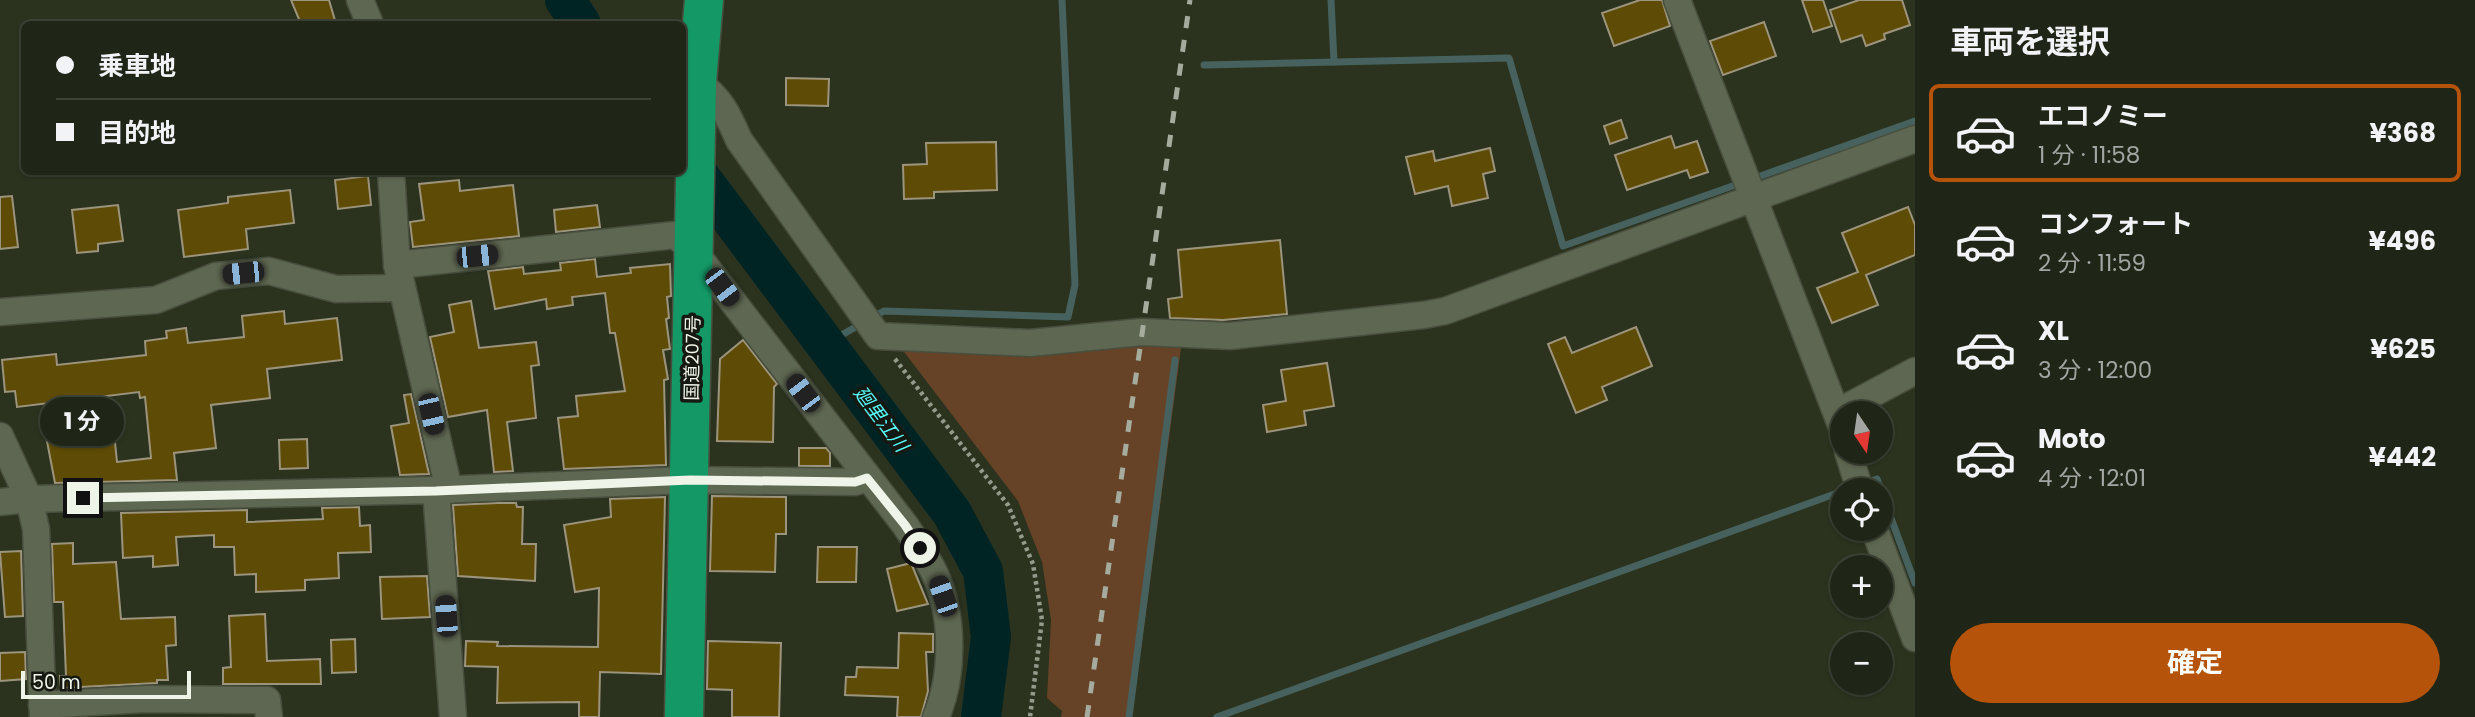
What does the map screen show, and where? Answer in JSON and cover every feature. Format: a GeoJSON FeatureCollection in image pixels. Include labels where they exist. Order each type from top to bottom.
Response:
{"type":"FeatureCollection","features":[{"type":"Feature","properties":{"kind":"highway","name":"国道207号"},"geometry":{"type":"LineString","coordinates":[[684,717],[697,82],[704,0]]}},
{"type":"Feature","properties":{"kind":"street"},"geometry":{"type":"LineString","coordinates":[[360,0],[369,21]]}},
{"type":"Feature","properties":{"kind":"street"},"geometry":{"type":"LineString","coordinates":[[1677,0],[1832,401]]}},
{"type":"Feature","properties":{"kind":"street"},"geometry":{"type":"LineString","coordinates":[[697,82],[715,94],[725,107],[739,140],[870,326],[1030,343],[1142,332],[1230,335],[1445,311],[1749,186],[1915,139]]}},
{"type":"Feature","properties":{"kind":"street"},"geometry":{"type":"LineString","coordinates":[[391,175],[399,276],[442,490],[453,717]]}},
{"type":"Feature","properties":{"kind":"street"},"geometry":{"type":"LineString","coordinates":[[0,312],[156,300],[216,276],[269,271],[335,289],[399,276],[663,234],[675,235],[694,251],[905,525],[934,572],[943,596],[950,651],[942,703],[936,717]]}},
{"type":"Feature","properties":{"kind":"street"},"geometry":{"type":"LineString","coordinates":[[1870,401],[1915,371]]}},
{"type":"Feature","properties":{"kind":"street"},"geometry":{"type":"LineString","coordinates":[[0,436],[29,499],[36,529],[42,711],[145,699],[267,700],[269,717]]}},
{"type":"Feature","properties":{"kind":"street"},"geometry":{"type":"LineString","coordinates":[[0,502],[690,480],[855,482],[867,478]]}},
{"type":"Feature","properties":{"kind":"street"},"geometry":{"type":"LineString","coordinates":[[1879,541],[1915,638]]}},
{"type":"Feature","properties":{"kind":"path"},"geometry":{"type":"LineString","coordinates":[[870,326],[1008,505],[1033,564],[1042,620],[1030,717]]}},
{"type":"Feature","properties":{"kind":"shaded area"},"geometry":{"type":"Polygon","coordinates":[[[1154,339],[1181,348],[1132,717],[1061,717],[1062,711],[1047,698],[1051,620],[1042,562],[1018,501],[898,344],[1154,339]]]}},
{"type":"Feature","properties":{"kind":"building"},"geometry":{"type":"Polygon","coordinates":[[[291,0],[329,0],[335,21],[300,21],[291,0]]]}},
{"type":"Feature","properties":{"kind":"building"},"geometry":{"type":"Polygon","coordinates":[[[1640,0],[1662,0],[1670,26],[1614,46],[1602,13],[1640,0]]]}},
{"type":"Feature","properties":{"kind":"building"},"geometry":{"type":"Polygon","coordinates":[[[1802,0],[1823,0],[1832,26],[1813,32],[1802,0]]]}},
{"type":"Feature","properties":{"kind":"building"},"geometry":{"type":"Polygon","coordinates":[[[1859,0],[1902,0],[1910,25],[1884,34],[1885,39],[1866,46],[1862,35],[1841,42],[1830,10],[1859,0]]]}},
{"type":"Feature","properties":{"kind":"building"},"geometry":{"type":"Polygon","coordinates":[[[1764,22],[1776,56],[1723,75],[1710,41],[1764,22]]]}},
{"type":"Feature","properties":{"kind":"building"},"geometry":{"type":"Polygon","coordinates":[[[786,78],[829,79],[828,106],[786,105],[786,78]]]}},
{"type":"Feature","properties":{"kind":"building"},"geometry":{"type":"Polygon","coordinates":[[[1621,120],[1627,138],[1610,144],[1604,126],[1621,120]]]}},
{"type":"Feature","properties":{"kind":"building"},"geometry":{"type":"Polygon","coordinates":[[[1671,136],[1675,148],[1697,141],[1708,172],[1690,178],[1687,170],[1627,190],[1615,155],[1671,136]]]}},
{"type":"Feature","properties":{"kind":"building"},"geometry":{"type":"Polygon","coordinates":[[[996,142],[997,190],[934,192],[934,198],[904,199],[903,165],[927,164],[926,143],[996,142]]]}},
{"type":"Feature","properties":{"kind":"building"},"geometry":{"type":"Polygon","coordinates":[[[1490,148],[1495,171],[1483,174],[1488,198],[1452,206],[1448,186],[1415,194],[1406,157],[1433,151],[1435,161],[1490,148]]]}},
{"type":"Feature","properties":{"kind":"building"},"geometry":{"type":"Polygon","coordinates":[[[368,176],[371,205],[338,209],[335,180],[368,176]]]}},
{"type":"Feature","properties":{"kind":"building"},"geometry":{"type":"Polygon","coordinates":[[[459,180],[460,191],[513,185],[519,236],[413,247],[410,222],[424,220],[419,184],[459,180]]]}},
{"type":"Feature","properties":{"kind":"building"},"geometry":{"type":"Polygon","coordinates":[[[290,190],[294,223],[246,229],[248,249],[184,257],[178,210],[228,203],[228,197],[290,190]]]}},
{"type":"Feature","properties":{"kind":"building"},"geometry":{"type":"Polygon","coordinates":[[[12,196],[18,247],[0,249],[0,197],[12,196]]]}},
{"type":"Feature","properties":{"kind":"building"},"geometry":{"type":"Polygon","coordinates":[[[118,205],[123,241],[98,244],[98,251],[77,253],[72,210],[118,205]]]}},
{"type":"Feature","properties":{"kind":"building"},"geometry":{"type":"Polygon","coordinates":[[[597,205],[600,227],[556,232],[554,210],[597,205]]]}},
{"type":"Feature","properties":{"kind":"building"},"geometry":{"type":"Polygon","coordinates":[[[1908,207],[1915,225],[1915,255],[1866,275],[1878,305],[1832,323],[1817,288],[1858,272],[1842,233],[1908,207]]]}},
{"type":"Feature","properties":{"kind":"building"},"geometry":{"type":"Polygon","coordinates":[[[1280,240],[1287,314],[1223,320],[1170,318],[1168,299],[1182,297],[1178,250],[1280,240]]]}},
{"type":"Feature","properties":{"kind":"building"},"geometry":{"type":"Polygon","coordinates":[[[595,259],[597,277],[631,273],[630,268],[670,264],[671,296],[667,297],[669,318],[666,319],[670,349],[663,350],[668,379],[664,380],[666,465],[564,469],[558,418],[578,416],[576,396],[625,391],[615,333],[610,333],[605,293],[572,297],[573,305],[547,309],[546,299],[495,309],[488,271],[523,267],[524,274],[561,270],[560,263],[595,259]]]}},
{"type":"Feature","properties":{"kind":"building"},"geometry":{"type":"Polygon","coordinates":[[[471,301],[479,348],[536,342],[539,365],[531,366],[536,418],[507,422],[513,471],[494,472],[487,410],[448,417],[430,337],[454,332],[449,305],[471,301]]]}},
{"type":"Feature","properties":{"kind":"building"},"geometry":{"type":"Polygon","coordinates":[[[284,311],[285,324],[337,318],[342,360],[267,369],[270,398],[211,405],[216,448],[174,453],[177,480],[55,483],[46,436],[113,423],[117,462],[151,458],[145,397],[140,398],[139,392],[17,407],[15,391],[5,392],[2,360],[56,354],[57,365],[146,355],[145,341],[167,338],[166,331],[186,328],[188,343],[244,337],[242,316],[284,311]]]}},
{"type":"Feature","properties":{"kind":"building"},"geometry":{"type":"Polygon","coordinates":[[[1636,327],[1652,366],[1602,387],[1607,400],[1576,413],[1548,344],[1565,337],[1572,353],[1636,327]]]}},
{"type":"Feature","properties":{"kind":"building"},"geometry":{"type":"Polygon","coordinates":[[[743,340],[777,384],[774,387],[773,442],[717,441],[720,359],[743,340]]]}},
{"type":"Feature","properties":{"kind":"building"},"geometry":{"type":"Polygon","coordinates":[[[1327,363],[1334,406],[1304,411],[1306,425],[1267,432],[1263,405],[1286,401],[1281,370],[1327,363]]]}},
{"type":"Feature","properties":{"kind":"building"},"geometry":{"type":"Polygon","coordinates":[[[411,394],[429,474],[400,475],[391,426],[409,423],[404,395],[411,394]]]}},
{"type":"Feature","properties":{"kind":"building"},"geometry":{"type":"Polygon","coordinates":[[[307,439],[308,468],[280,469],[279,440],[307,439]]]}},
{"type":"Feature","properties":{"kind":"building"},"geometry":{"type":"Polygon","coordinates":[[[799,448],[826,448],[830,453],[830,466],[799,466],[799,448]]]}},
{"type":"Feature","properties":{"kind":"building"},"geometry":{"type":"Polygon","coordinates":[[[712,496],[786,497],[786,534],[776,534],[775,572],[710,571],[712,496]]]}},
{"type":"Feature","properties":{"kind":"building"},"geometry":{"type":"Polygon","coordinates":[[[665,497],[661,674],[600,672],[599,717],[579,717],[579,702],[497,703],[498,667],[465,666],[466,641],[498,642],[497,646],[598,647],[599,588],[575,592],[564,525],[611,517],[610,499],[665,497]]]}},
{"type":"Feature","properties":{"kind":"building"},"geometry":{"type":"Polygon","coordinates":[[[516,503],[517,507],[523,507],[522,544],[536,544],[535,581],[458,576],[453,505],[516,503]]]}},
{"type":"Feature","properties":{"kind":"building"},"geometry":{"type":"Polygon","coordinates":[[[359,507],[360,526],[370,525],[371,552],[338,553],[339,578],[305,580],[305,590],[256,592],[256,574],[235,575],[234,547],[214,547],[214,535],[176,537],[178,565],[153,567],[153,556],[123,558],[121,513],[247,510],[247,522],[323,519],[322,508],[359,507]]]}},
{"type":"Feature","properties":{"kind":"building"},"geometry":{"type":"Polygon","coordinates":[[[73,543],[73,564],[116,562],[121,619],[175,617],[176,645],[166,646],[168,680],[157,680],[157,683],[61,688],[60,676],[66,676],[63,602],[54,602],[52,544],[73,543]]]}},
{"type":"Feature","properties":{"kind":"building"},"geometry":{"type":"Polygon","coordinates":[[[818,547],[857,547],[856,582],[817,582],[818,547]]]}},
{"type":"Feature","properties":{"kind":"building"},"geometry":{"type":"Polygon","coordinates":[[[21,551],[23,616],[5,617],[0,552],[21,551]]]}},
{"type":"Feature","properties":{"kind":"building"},"geometry":{"type":"Polygon","coordinates":[[[911,563],[928,604],[897,611],[887,569],[911,563]]]}},
{"type":"Feature","properties":{"kind":"building"},"geometry":{"type":"Polygon","coordinates":[[[427,576],[430,617],[382,619],[380,577],[427,576]]]}},
{"type":"Feature","properties":{"kind":"building"},"geometry":{"type":"Polygon","coordinates":[[[265,614],[267,661],[320,659],[321,684],[223,684],[223,668],[231,667],[229,616],[265,614]]]}},
{"type":"Feature","properties":{"kind":"building"},"geometry":{"type":"Polygon","coordinates":[[[899,633],[933,634],[933,652],[926,652],[928,691],[921,717],[897,717],[898,697],[845,695],[846,677],[856,677],[857,667],[898,668],[899,633]]]}},
{"type":"Feature","properties":{"kind":"building"},"geometry":{"type":"Polygon","coordinates":[[[355,639],[356,672],[332,673],[331,640],[355,639]]]}},
{"type":"Feature","properties":{"kind":"building"},"geometry":{"type":"Polygon","coordinates":[[[708,641],[781,643],[779,717],[732,717],[732,690],[707,689],[708,641]]]}},
{"type":"Feature","properties":{"kind":"building"},"geometry":{"type":"Polygon","coordinates":[[[25,652],[26,679],[0,681],[0,653],[25,652]]]}},
{"type":"Feature","properties":{"kind":"waterway","name":"廻里江川"},"geometry":{"type":"LineString","coordinates":[[565,0],[579,21]]}},
{"type":"Feature","properties":{"kind":"waterway"},"geometry":{"type":"LineString","coordinates":[[871,318],[884,311],[1068,317],[1075,285],[1062,0]]}},
{"type":"Feature","properties":{"kind":"waterway"},"geometry":{"type":"LineString","coordinates":[[1331,0],[1334,62]]}},
{"type":"Feature","properties":{"kind":"waterway"},"geometry":{"type":"LineString","coordinates":[[1204,65],[1509,58],[1563,246],[1741,183]]}},
{"type":"Feature","properties":{"kind":"waterway"},"geometry":{"type":"LineString","coordinates":[[1752,179],[1915,121]]}},
{"type":"Feature","properties":{"kind":"waterway","name":"廻里江川"},"geometry":{"type":"LineString","coordinates":[[686,158],[952,513],[983,571],[991,637],[981,717]]}},
{"type":"Feature","properties":{"kind":"waterway"},"geometry":{"type":"LineString","coordinates":[[824,345],[861,324]]}},
{"type":"Feature","properties":{"kind":"waterway"},"geometry":{"type":"LineString","coordinates":[[1129,717],[1175,360]]}},
{"type":"Feature","properties":{"kind":"waterway"},"geometry":{"type":"LineString","coordinates":[[1217,717],[1830,496]]}},
{"type":"Feature","properties":{"kind":"waterway"},"geometry":{"type":"LineString","coordinates":[[1893,523],[1915,583]]}},
{"type":"Feature","properties":{"kind":"railway"},"geometry":{"type":"LineString","coordinates":[[1087,717],[1190,0]]}},
{"type":"Feature","properties":{"kind":"route"},"geometry":{"type":"LineString","coordinates":[[83,498],[436,491],[690,480],[855,482],[867,478],[920,548]]}}]}
